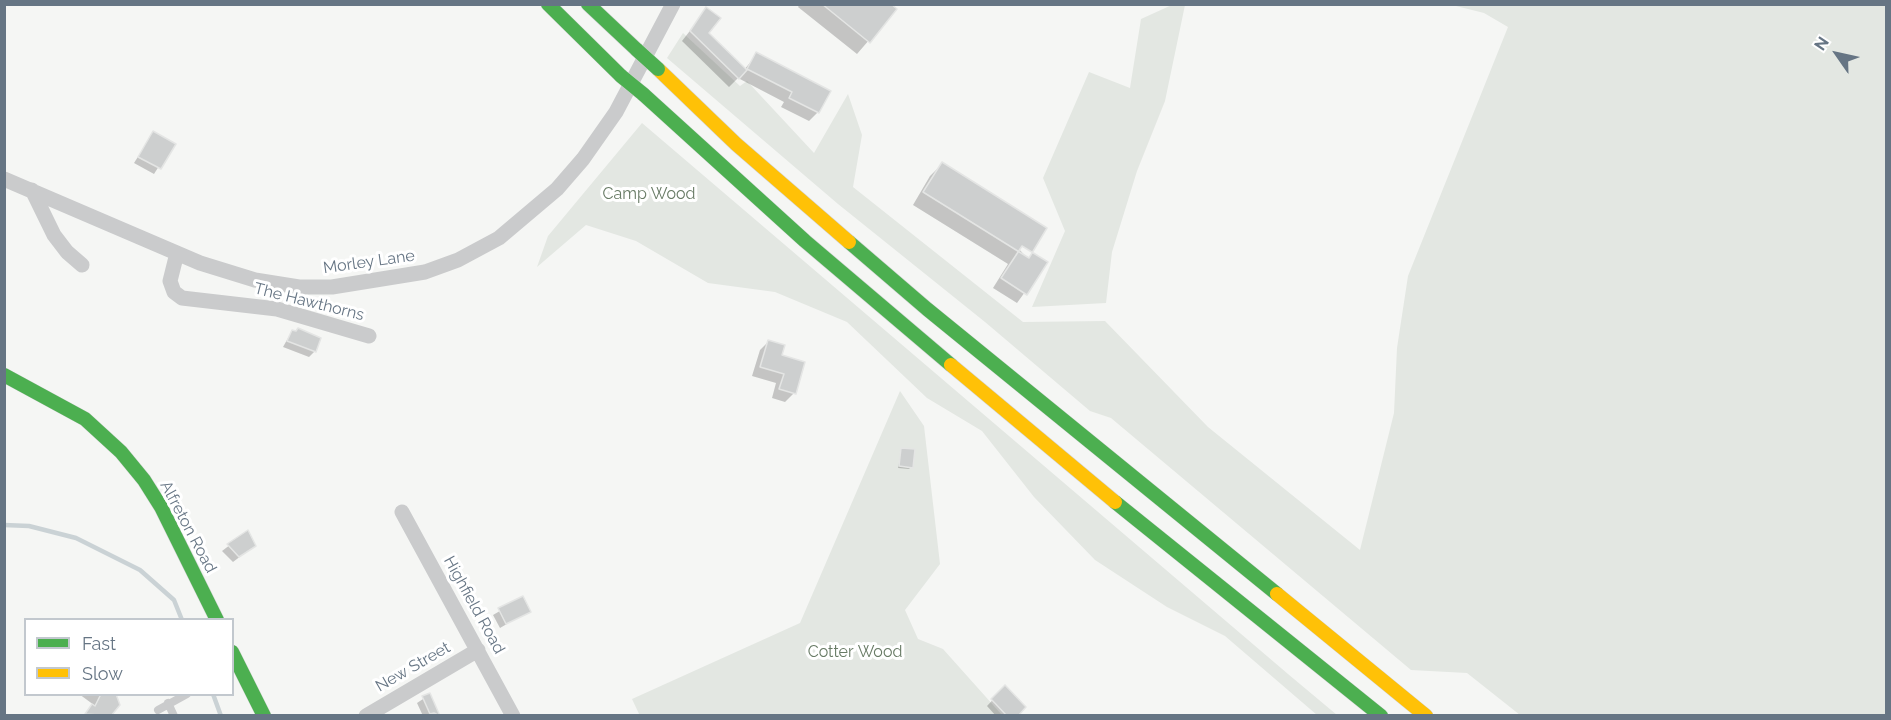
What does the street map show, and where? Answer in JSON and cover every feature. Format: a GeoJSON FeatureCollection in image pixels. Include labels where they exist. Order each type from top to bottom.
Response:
{"type":"FeatureCollection","features":[{"type":"Feature","properties":{"kind":"main road"},"geometry":{"type":"LineString","coordinates":[[548,4],[621,76],[805,241],[1116,502],[1381,716]]}},
{"type":"Feature","properties":{"kind":"main road"},"geometry":{"type":"LineString","coordinates":[[588,4],[736,144],[918,302],[1139,485],[1426,716]]}},
{"type":"Feature","properties":{"kind":"main road","name":"Alfreton Road"},"geometry":{"type":"LineString","coordinates":[[4,375],[85,419],[121,452],[144,480],[161,507],[215,618]]}},
{"type":"Feature","properties":{"kind":"main road"},"geometry":{"type":"LineString","coordinates":[[237,673],[264,716]]}},
{"type":"Feature","properties":{"kind":"street","name":"Morley Lane"},"geometry":{"type":"LineString","coordinates":[[4,179],[177,253],[255,280],[299,287],[332,287],[416,275],[442,267],[500,238],[537,208],[583,159],[616,112],[673,4]]}},
{"type":"Feature","properties":{"kind":"street"},"geometry":{"type":"LineString","coordinates":[[32,190],[54,235],[67,252],[82,265]]}},
{"type":"Feature","properties":{"kind":"street","name":"The Hawthorns"},"geometry":{"type":"LineString","coordinates":[[177,253],[170,281],[174,292],[182,298],[277,309],[369,336]]}},
{"type":"Feature","properties":{"kind":"street","name":"Highfield Road"},"geometry":{"type":"LineString","coordinates":[[402,512],[513,716]]}},
{"type":"Feature","properties":{"kind":"street","name":"New Street"},"geometry":{"type":"LineString","coordinates":[[366,716],[478,650]]}},
{"type":"Feature","properties":{"kind":"lane"},"geometry":{"type":"LineString","coordinates":[[158,710],[183,696]]}},
{"type":"Feature","properties":{"kind":"lane"},"geometry":{"type":"LineString","coordinates":[[168,703],[174,716]]}},
{"type":"Feature","properties":{"kind":"green space"},"geometry":{"type":"Polygon","coordinates":[[[1174,4],[1185,5],[1165,101],[1137,171],[1112,252],[1106,303],[1032,307],[1065,231],[1043,178],[1089,72],[1130,88],[1141,19],[1174,4]]]}},
{"type":"Feature","properties":{"kind":"green space"},"geometry":{"type":"Polygon","coordinates":[[[1452,5],[1886,5],[1886,715],[1520,715],[1467,673],[1411,670],[1111,418],[1090,411],[985,322],[838,204],[667,58],[683,33],[740,86],[747,81],[814,153],[848,94],[862,135],[853,187],[1023,322],[1105,321],[1208,427],[1360,550],[1394,413],[1397,348],[1408,276],[1508,27],[1484,13],[1452,5]]]}},
{"type":"Feature","properties":{"kind":"green space","name":"Camp Wood"},"geometry":{"type":"Polygon","coordinates":[[[642,123],[1337,715],[1317,715],[1225,636],[1167,607],[1095,560],[1034,497],[982,431],[927,398],[847,322],[775,292],[708,283],[636,241],[586,225],[537,267],[548,236],[642,123]]]}},
{"type":"Feature","properties":{"kind":"green space","name":"Cotter Wood"},"geometry":{"type":"Polygon","coordinates":[[[900,391],[924,426],[940,564],[905,610],[918,639],[943,649],[1002,715],[640,716],[632,699],[800,623],[900,391]]]}},
{"type":"Feature","properties":{"kind":"building"},"geometry":{"type":"Polygon","coordinates":[[[822,4],[891,4],[897,9],[870,43],[822,4]]]}},
{"type":"Feature","properties":{"kind":"building"},"geometry":{"type":"Polygon","coordinates":[[[706,7],[721,18],[709,33],[747,70],[739,79],[690,31],[706,7]]]}},
{"type":"Feature","properties":{"kind":"building"},"geometry":{"type":"Polygon","coordinates":[[[756,52],[831,91],[819,113],[789,98],[792,92],[747,69],[756,52]]]}},
{"type":"Feature","properties":{"kind":"building"},"geometry":{"type":"Polygon","coordinates":[[[153,131],[176,144],[161,169],[138,157],[153,131]]]}},
{"type":"Feature","properties":{"kind":"building"},"geometry":{"type":"Polygon","coordinates":[[[942,162],[1047,228],[1029,258],[923,192],[942,162]]]}},
{"type":"Feature","properties":{"kind":"building"},"geometry":{"type":"Polygon","coordinates":[[[1022,246],[1048,262],[1027,295],[1001,278],[1022,246]]]}},
{"type":"Feature","properties":{"kind":"building"},"geometry":{"type":"Polygon","coordinates":[[[298,328],[321,338],[316,352],[287,341],[292,330],[296,331],[298,328]]]}},
{"type":"Feature","properties":{"kind":"building"},"geometry":{"type":"Polygon","coordinates":[[[768,340],[785,345],[782,355],[805,362],[796,394],[779,389],[784,374],[760,367],[768,340]]]}},
{"type":"Feature","properties":{"kind":"building"},"geometry":{"type":"Polygon","coordinates":[[[901,448],[915,449],[913,468],[899,466],[901,448]]]}},
{"type":"Feature","properties":{"kind":"building"},"geometry":{"type":"Polygon","coordinates":[[[248,530],[256,546],[239,557],[227,544],[248,530]]]}},
{"type":"Feature","properties":{"kind":"building"},"geometry":{"type":"Polygon","coordinates":[[[523,596],[531,612],[506,624],[498,608],[523,596]]]}},
{"type":"Feature","properties":{"kind":"building"},"geometry":{"type":"Polygon","coordinates":[[[1005,685],[1026,707],[1018,716],[1007,716],[991,699],[1005,685]]]}},
{"type":"Feature","properties":{"kind":"building"},"geometry":{"type":"Polygon","coordinates":[[[430,693],[440,716],[430,714],[422,696],[430,693]]]}},
{"type":"Feature","properties":{"kind":"building"},"geometry":{"type":"Polygon","coordinates":[[[100,696],[117,696],[120,705],[111,716],[85,714],[92,704],[95,706],[100,696]]]}},
{"type":"Feature","properties":{"kind":"waterway"},"geometry":{"type":"LineString","coordinates":[[4,525],[29,526],[76,538],[140,570],[174,600],[181,618]]}},
{"type":"Feature","properties":{"kind":"waterway"},"geometry":{"type":"LineString","coordinates":[[214,696],[221,716]]}},
{"type":"Feature","properties":{"kind":"traffic: fast"},"geometry":{"type":"LineString","coordinates":[[548,4],[621,76]]}},
{"type":"Feature","properties":{"kind":"traffic: fast"},"geometry":{"type":"LineString","coordinates":[[588,4],[637,50]]}},
{"type":"Feature","properties":{"kind":"traffic: fast"},"geometry":{"type":"LineString","coordinates":[[637,50],[658,69]]}},
{"type":"Feature","properties":{"kind":"traffic: fast"},"geometry":{"type":"LineString","coordinates":[[621,76],[643,94]]}},
{"type":"Feature","properties":{"kind":"traffic: fast"},"geometry":{"type":"LineString","coordinates":[[643,94],[805,241],[951,365]]}},
{"type":"Feature","properties":{"kind":"traffic: fast"},"geometry":{"type":"LineString","coordinates":[[849,242],[927,309],[1277,594]]}},
{"type":"Feature","properties":{"kind":"traffic: fast"},"geometry":{"type":"LineString","coordinates":[[4,375],[85,419],[121,452],[144,480],[161,507],[216,618]]}},
{"type":"Feature","properties":{"kind":"traffic: fast"},"geometry":{"type":"LineString","coordinates":[[1115,502],[1381,716]]}},
{"type":"Feature","properties":{"kind":"traffic: fast"},"geometry":{"type":"LineString","coordinates":[[234,656],[264,716]]}},
{"type":"Feature","properties":{"kind":"traffic: slow"},"geometry":{"type":"LineString","coordinates":[[658,69],[736,144],[849,242]]}},
{"type":"Feature","properties":{"kind":"traffic: slow"},"geometry":{"type":"LineString","coordinates":[[951,365],[1115,502]]}},
{"type":"Feature","properties":{"kind":"traffic: slow"},"geometry":{"type":"LineString","coordinates":[[1277,594],[1426,716]]}}]}
